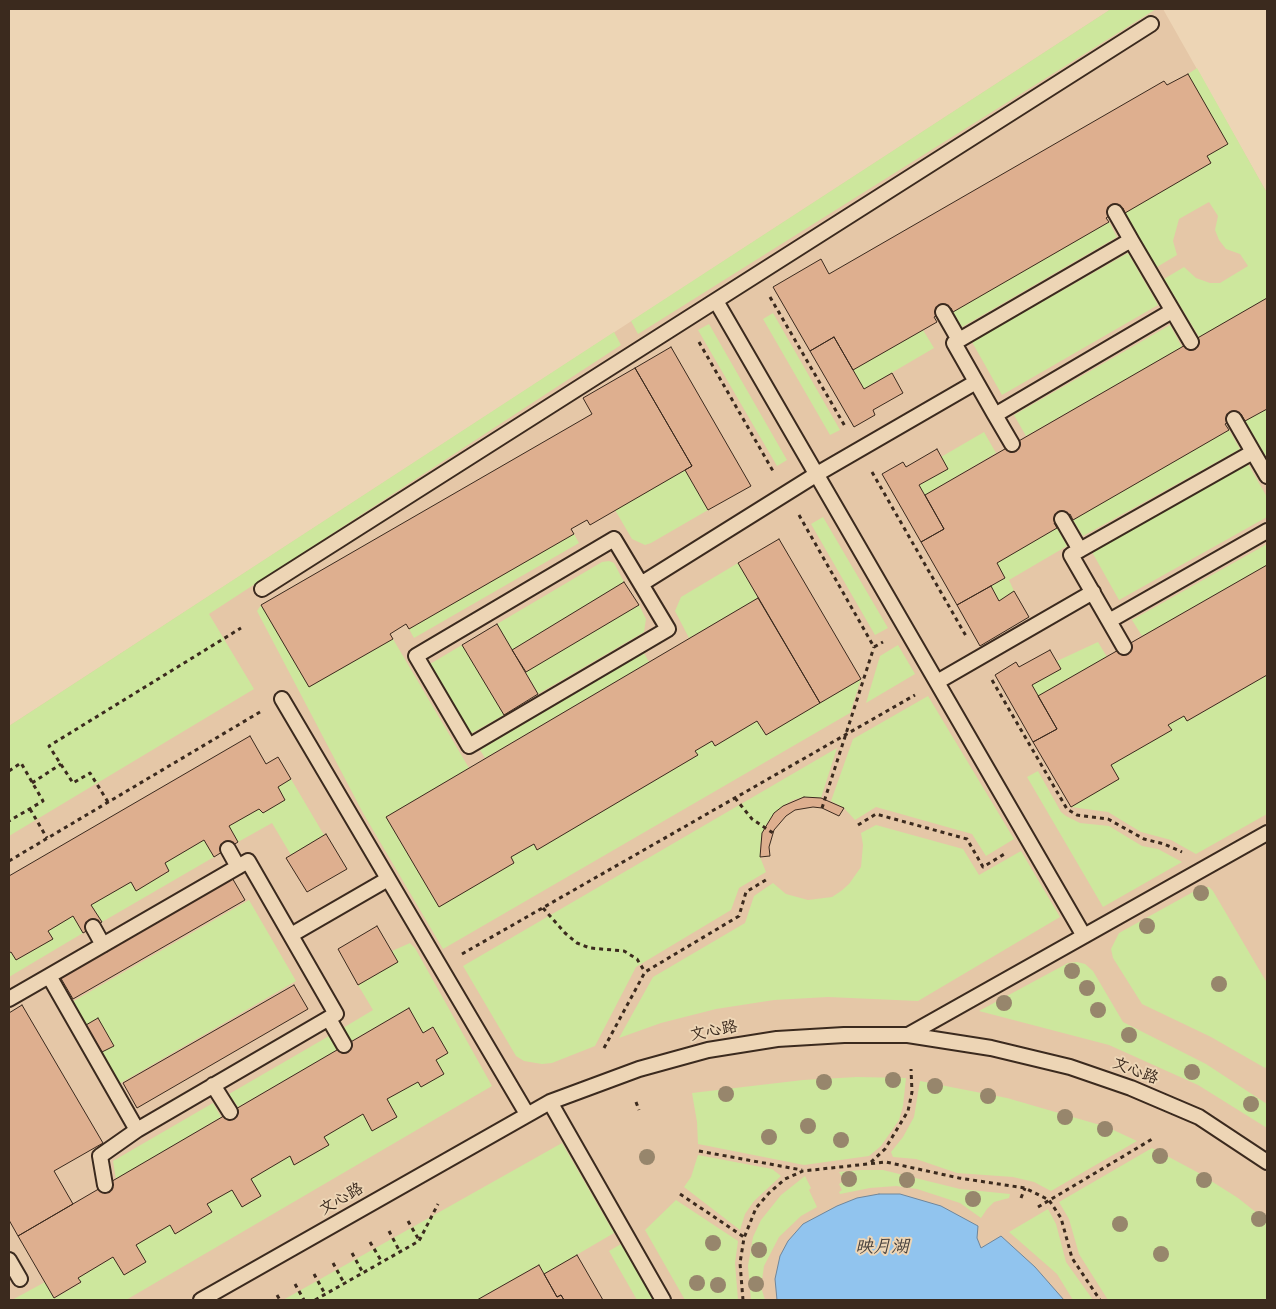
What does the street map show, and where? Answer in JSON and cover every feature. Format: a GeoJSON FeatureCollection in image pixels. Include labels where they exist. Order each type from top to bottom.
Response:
{"type":"FeatureCollection","features":[{"type":"Feature","properties":{"kind":"lane"},"geometry":{"type":"LineString","coordinates":[[262,589],[1151,24]]}},
{"type":"Feature","properties":{"kind":"lane"},"geometry":{"type":"LineString","coordinates":[[1115,212],[1191,342]]}},
{"type":"Feature","properties":{"kind":"lane"},"geometry":{"type":"LineString","coordinates":[[1012,444],[954,343],[1131,240]]}},
{"type":"Feature","properties":{"kind":"lane"},"geometry":{"type":"LineString","coordinates":[[716,301],[1084,936]]}},
{"type":"Feature","properties":{"kind":"lane"},"geometry":{"type":"LineString","coordinates":[[995,414],[1172,311]]}},
{"type":"Feature","properties":{"kind":"lane"},"geometry":{"type":"LineString","coordinates":[[943,312],[959,340]]}},
{"type":"Feature","properties":{"kind":"lane"},"geometry":{"type":"LineString","coordinates":[[641,584],[816,474],[976,382]]}},
{"type":"Feature","properties":{"kind":"lane"},"geometry":{"type":"LineString","coordinates":[[1234,419],[1267,476]]}},
{"type":"Feature","properties":{"kind":"lane"},"geometry":{"type":"LineString","coordinates":[[1124,647],[1071,555],[1253,452]]}},
{"type":"Feature","properties":{"kind":"lane"},"geometry":{"type":"LineString","coordinates":[[1062,518],[1080,550]]}},
{"type":"Feature","properties":{"kind":"lane"},"geometry":{"type":"LineString","coordinates":[[1109,621],[1267,531]]}},
{"type":"Feature","properties":{"kind":"lane"},"geometry":{"type":"LineString","coordinates":[[614,539],[641,584],[668,629],[470,746],[416,656],[614,539]]}},
{"type":"Feature","properties":{"kind":"lane"},"geometry":{"type":"LineString","coordinates":[[937,682],[1093,592]]}},
{"type":"Feature","properties":{"kind":"lane"},"geometry":{"type":"LineString","coordinates":[[282,699],[527,1114]]}},
{"type":"Feature","properties":{"kind":"lane"},"geometry":{"type":"LineString","coordinates":[[908,1035],[1267,833]]}},
{"type":"Feature","properties":{"kind":"lane"},"geometry":{"type":"LineString","coordinates":[[228,849],[238,867]]}},
{"type":"Feature","properties":{"kind":"lane"},"geometry":{"type":"LineString","coordinates":[[9,999],[248,861],[336,1014],[137,1130],[100,1156],[105,1185]]}},
{"type":"Feature","properties":{"kind":"lane"},"geometry":{"type":"LineString","coordinates":[[291,935],[388,879]]}},
{"type":"Feature","properties":{"kind":"lane"},"geometry":{"type":"LineString","coordinates":[[93,927],[103,945]]}},
{"type":"Feature","properties":{"kind":"lane"},"geometry":{"type":"LineString","coordinates":[[49,976],[137,1130]]}},
{"type":"Feature","properties":{"kind":"lane"},"geometry":{"type":"LineString","coordinates":[[329,1019],[344,1045]]}},
{"type":"Feature","properties":{"kind":"lane","name":"文心路"},"geometry":{"type":"LineString","coordinates":[[201,1300],[550,1102],[639,1069],[708,1050],[777,1039],[908,1035],[991,1048],[1070,1067],[1131,1088],[1199,1117],[1267,1162]]}},
{"type":"Feature","properties":{"kind":"lane"},"geometry":{"type":"LineString","coordinates":[[214,1085],[230,1112]]}},
{"type":"Feature","properties":{"kind":"lane"},"geometry":{"type":"LineString","coordinates":[[550,1102],[662,1300]]}},
{"type":"Feature","properties":{"kind":"lane"},"geometry":{"type":"LineString","coordinates":[[9,1260],[20,1279]]}},
{"type":"Feature","properties":{"kind":"path"},"geometry":{"type":"LineString","coordinates":[[757,275],[1067,809],[1077,815],[1108,819],[1144,839],[1164,844],[1190,855],[1204,869]]}},
{"type":"Feature","properties":{"kind":"path"},"geometry":{"type":"LineString","coordinates":[[108,802],[90,773],[73,783],[49,746],[241,628]]}},
{"type":"Feature","properties":{"kind":"path"},"geometry":{"type":"LineString","coordinates":[[822,808],[874,647]]}},
{"type":"Feature","properties":{"kind":"path"},"geometry":{"type":"LineString","coordinates":[[440,967],[937,682]]}},
{"type":"Feature","properties":{"kind":"path"},"geometry":{"type":"LineString","coordinates":[[9,861],[282,699]]}},
{"type":"Feature","properties":{"kind":"path"},"geometry":{"type":"LineString","coordinates":[[9,771],[21,763],[43,801],[9,822]]}},
{"type":"Feature","properties":{"kind":"path"},"geometry":{"type":"LineString","coordinates":[[32,783],[61,764]]}},
{"type":"Feature","properties":{"kind":"path"},"geometry":{"type":"LineString","coordinates":[[735,798],[758,824],[773,833]]}},
{"type":"Feature","properties":{"kind":"path"},"geometry":{"type":"LineString","coordinates":[[30,809],[47,838]]}},
{"type":"Feature","properties":{"kind":"path"},"geometry":{"type":"LineString","coordinates":[[858,825],[876,814],[966,839],[983,867],[1028,840]]}},
{"type":"Feature","properties":{"kind":"path"},"geometry":{"type":"LineString","coordinates":[[604,1048],[645,972],[738,916],[746,892],[769,878]]}},
{"type":"Feature","properties":{"kind":"path"},"geometry":{"type":"LineString","coordinates":[[543,908],[565,934],[577,943],[590,948],[624,951],[637,960],[645,972]]}},
{"type":"Feature","properties":{"kind":"path"},"geometry":{"type":"LineString","coordinates":[[871,1162],[885,1149],[908,1111],[912,1092],[911,1069]]}},
{"type":"Feature","properties":{"kind":"path"},"geometry":{"type":"LineString","coordinates":[[636,1102],[638,1110]]}},
{"type":"Feature","properties":{"kind":"path"},"geometry":{"type":"LineString","coordinates":[[1038,1207],[1154,1138]]}},
{"type":"Feature","properties":{"kind":"path"},"geometry":{"type":"LineString","coordinates":[[699,1151],[803,1170],[871,1162],[905,1165],[959,1178],[1025,1188],[1050,1200],[1061,1218],[1072,1258],[1100,1300]]}},
{"type":"Feature","properties":{"kind":"path"},"geometry":{"type":"LineString","coordinates":[[821,1168],[822,1174]]}},
{"type":"Feature","properties":{"kind":"path"},"geometry":{"type":"LineString","coordinates":[[743,1300],[740,1264],[744,1238],[756,1208],[785,1179],[803,1170]]}},
{"type":"Feature","properties":{"kind":"path"},"geometry":{"type":"LineString","coordinates":[[1022,1198],[1025,1188]]}},
{"type":"Feature","properties":{"kind":"path"},"geometry":{"type":"LineString","coordinates":[[680,1194],[744,1238]]}},
{"type":"Feature","properties":{"kind":"path"},"geometry":{"type":"LineString","coordinates":[[315,1300],[419,1241],[438,1204]]}},
{"type":"Feature","properties":{"kind":"path"},"geometry":{"type":"LineString","coordinates":[[408,1221],[419,1241]]}},
{"type":"Feature","properties":{"kind":"path"},"geometry":{"type":"LineString","coordinates":[[389,1231],[400,1252]]}},
{"type":"Feature","properties":{"kind":"path"},"geometry":{"type":"LineString","coordinates":[[370,1242],[382,1262]]}},
{"type":"Feature","properties":{"kind":"path"},"geometry":{"type":"LineString","coordinates":[[352,1253],[363,1273]]}},
{"type":"Feature","properties":{"kind":"path"},"geometry":{"type":"LineString","coordinates":[[333,1264],[344,1283]]}},
{"type":"Feature","properties":{"kind":"path"},"geometry":{"type":"LineString","coordinates":[[314,1274],[325,1294]]}},
{"type":"Feature","properties":{"kind":"path"},"geometry":{"type":"LineString","coordinates":[[295,1284],[304,1300]]}},
{"type":"Feature","properties":{"kind":"path"},"geometry":{"type":"LineString","coordinates":[[277,1295],[280,1300]]}},
{"type":"Feature","properties":{"kind":"shaded area"},"geometry":{"type":"Polygon","coordinates":[[[1111,9],[1163,9],[1267,193],[1267,1300],[9,1300],[9,726],[1111,9]]]}},
{"type":"Feature","properties":{"kind":"green space"},"geometry":{"type":"Polygon","coordinates":[[[1111,9],[1156,9],[638,334],[631,321],[1111,9]]]}},
{"type":"Feature","properties":{"kind":"green space"},"geometry":{"type":"Polygon","coordinates":[[[1197,68],[1267,193],[1267,298],[1199,337],[1164,279],[1184,267],[1196,278],[1210,283],[1220,283],[1248,266],[1240,254],[1226,249],[1219,240],[1215,230],[1218,216],[1209,202],[1179,219],[1173,241],[1177,255],[1157,267],[1125,213],[1211,163],[1207,156],[1227,144],[1188,74],[1197,68]]]}},
{"type":"Feature","properties":{"kind":"green space"},"geometry":{"type":"Polygon","coordinates":[[[1109,222],[1117,237],[962,327],[953,312],[1109,222]]]}},
{"type":"Feature","properties":{"kind":"green space"},"geometry":{"type":"Polygon","coordinates":[[[1128,253],[1158,305],[1002,395],[972,342],[1128,253]]]}},
{"type":"Feature","properties":{"kind":"green space"},"geometry":{"type":"Polygon","coordinates":[[[773,313],[840,430],[830,435],[763,319],[773,313]]]}},
{"type":"Feature","properties":{"kind":"green space"},"geometry":{"type":"Polygon","coordinates":[[[709,324],[787,460],[777,466],[698,330],[709,324]]]}},
{"type":"Feature","properties":{"kind":"green space"},"geometry":{"type":"Polygon","coordinates":[[[1170,325],[1182,347],[1026,436],[1014,415],[1170,325]]]}},
{"type":"Feature","properties":{"kind":"green space"},"geometry":{"type":"Polygon","coordinates":[[[923,330],[934,348],[864,389],[853,370],[923,330]]]}},
{"type":"Feature","properties":{"kind":"green space"},"geometry":{"type":"Polygon","coordinates":[[[614,332],[621,345],[209,614],[254,689],[9,836],[9,726],[614,332]]]}},
{"type":"Feature","properties":{"kind":"green space"},"geometry":{"type":"Polygon","coordinates":[[[1267,409],[1267,458],[1245,421],[1267,409]]]}},
{"type":"Feature","properties":{"kind":"green space"},"geometry":{"type":"Polygon","coordinates":[[[1229,430],[1240,449],[1083,536],[1073,520],[1229,430]]]}},
{"type":"Feature","properties":{"kind":"green space"},"geometry":{"type":"Polygon","coordinates":[[[984,432],[996,453],[925,495],[919,485],[948,469],[941,457],[984,432]]]}},
{"type":"Feature","properties":{"kind":"green space"},"geometry":{"type":"Polygon","coordinates":[[[1248,464],[1267,497],[1267,517],[1119,600],[1092,552],[1248,464]]]}},
{"type":"Feature","properties":{"kind":"green space"},"geometry":{"type":"Polygon","coordinates":[[[685,470],[708,510],[651,543],[645,545],[632,539],[615,510],[685,470]]]}},
{"type":"Feature","properties":{"kind":"green space"},"geometry":{"type":"Polygon","coordinates":[[[823,517],[888,628],[875,635],[811,524],[823,517]]]}},
{"type":"Feature","properties":{"kind":"green space"},"geometry":{"type":"Polygon","coordinates":[[[1057,528],[1067,546],[1009,580],[1014,591],[999,601],[991,586],[1005,578],[997,563],[1057,528]]]}},
{"type":"Feature","properties":{"kind":"green space"},"geometry":{"type":"Polygon","coordinates":[[[574,534],[579,543],[414,638],[409,629],[574,534]]]}},
{"type":"Feature","properties":{"kind":"green space"},"geometry":{"type":"Polygon","coordinates":[[[1267,544],[1267,565],[1142,636],[1132,620],[1267,544]]]}},
{"type":"Feature","properties":{"kind":"green space"},"geometry":{"type":"Polygon","coordinates":[[[609,561],[614,563],[624,582],[512,650],[497,624],[602,562],[609,561]]]}},
{"type":"Feature","properties":{"kind":"green space"},"geometry":{"type":"Polygon","coordinates":[[[738,563],[758,598],[689,638],[675,611],[681,597],[738,563]]]}},
{"type":"Feature","properties":{"kind":"green space"},"geometry":{"type":"Polygon","coordinates":[[[261,605],[309,687],[393,639],[469,768],[386,817],[439,907],[514,863],[511,857],[534,844],[538,849],[697,756],[695,751],[712,741],[715,745],[757,721],[766,735],[861,679],[850,713],[443,949],[363,813],[257,611],[261,605]]]}},
{"type":"Feature","properties":{"kind":"green space"},"geometry":{"type":"Polygon","coordinates":[[[639,605],[646,619],[644,632],[538,694],[526,672],[639,605]]]}},
{"type":"Feature","properties":{"kind":"green space"},"geometry":{"type":"Polygon","coordinates":[[[1098,642],[1107,657],[1038,696],[1032,685],[1061,669],[1057,661],[1098,642]]]}},
{"type":"Feature","properties":{"kind":"green space"},"geometry":{"type":"Polygon","coordinates":[[[462,645],[504,715],[470,734],[430,664],[462,645]]]}},
{"type":"Feature","properties":{"kind":"green space"},"geometry":{"type":"Polygon","coordinates":[[[898,645],[915,674],[866,703],[880,656],[898,645]]]}},
{"type":"Feature","properties":{"kind":"green space"},"geometry":{"type":"Polygon","coordinates":[[[644,653],[649,662],[485,758],[480,750],[644,653]]]}},
{"type":"Feature","properties":{"kind":"green space"},"geometry":{"type":"Polygon","coordinates":[[[1267,675],[1267,814],[1196,854],[1171,840],[1141,832],[1108,812],[1071,807],[1119,779],[1111,765],[1171,730],[1168,725],[1184,716],[1188,721],[1267,675]]]}},
{"type":"Feature","properties":{"kind":"green space"},"geometry":{"type":"Polygon","coordinates":[[[928,696],[1014,839],[986,856],[972,834],[876,807],[855,820],[844,808],[831,801],[853,739],[928,696]]]}},
{"type":"Feature","properties":{"kind":"green space"},"geometry":{"type":"Polygon","coordinates":[[[837,748],[821,798],[804,797],[793,800],[783,806],[767,823],[760,845],[760,857],[766,872],[739,888],[731,910],[636,967],[595,1046],[552,1063],[542,1064],[524,1061],[516,1056],[463,966],[837,748]]]}},
{"type":"Feature","properties":{"kind":"green space"},"geometry":{"type":"Polygon","coordinates":[[[1038,771],[1061,812],[1066,816],[1080,823],[1109,826],[1142,846],[1158,849],[1182,862],[1103,907],[1027,777],[1038,771]]]}},
{"type":"Feature","properties":{"kind":"green space"},"geometry":{"type":"Polygon","coordinates":[[[291,779],[324,835],[291,855],[272,823],[238,842],[229,826],[259,809],[263,813],[285,800],[278,787],[291,779]]]}},
{"type":"Feature","properties":{"kind":"green space"},"geometry":{"type":"Polygon","coordinates":[[[876,825],[963,849],[979,875],[1021,851],[1060,917],[918,1001],[828,997],[774,1000],[716,1009],[661,1023],[619,1038],[653,977],[745,923],[754,896],[773,883],[786,894],[808,900],[832,897],[841,891],[849,884],[861,867],[863,845],[861,833],[876,825]]]}},
{"type":"Feature","properties":{"kind":"green space"},"geometry":{"type":"Polygon","coordinates":[[[204,840],[214,857],[102,922],[91,905],[131,882],[136,890],[169,872],[165,863],[204,840]]]}},
{"type":"Feature","properties":{"kind":"green space"},"geometry":{"type":"Polygon","coordinates":[[[1202,887],[1209,887],[1213,891],[1267,983],[1267,1066],[1265,1068],[1211,1037],[1142,1004],[1113,958],[1111,949],[1119,933],[1202,887]]]}},
{"type":"Feature","properties":{"kind":"green space"},"geometry":{"type":"Polygon","coordinates":[[[249,900],[296,981],[119,1084],[72,1002],[249,900]]]}},
{"type":"Feature","properties":{"kind":"green space"},"geometry":{"type":"Polygon","coordinates":[[[73,916],[83,933],[9,977],[9,953],[11,952],[17,960],[53,939],[48,931],[73,916]]]}},
{"type":"Feature","properties":{"kind":"green space"},"geometry":{"type":"Polygon","coordinates":[[[410,943],[415,948],[492,1086],[126,1300],[12,1300],[45,1282],[55,1298],[81,1283],[78,1278],[170,1225],[175,1234],[212,1213],[207,1204],[232,1190],[242,1207],[261,1196],[251,1179],[290,1156],[295,1165],[328,1145],[324,1137],[363,1114],[372,1131],[397,1117],[387,1099],[418,1082],[436,1060],[448,1053],[433,1027],[423,1033],[409,1008],[351,1041],[343,1028],[373,1010],[358,985],[397,962],[392,951],[410,943]]]}},
{"type":"Feature","properties":{"kind":"green space"},"geometry":{"type":"Polygon","coordinates":[[[1077,962],[1085,964],[1093,971],[1123,1022],[1206,1064],[1267,1104],[1267,1128],[1198,1085],[1109,1045],[979,1011],[1068,963],[1077,962]]]}},
{"type":"Feature","properties":{"kind":"green space"},"geometry":{"type":"Polygon","coordinates":[[[329,1036],[337,1050],[238,1107],[229,1094],[329,1036]]]}},
{"type":"Feature","properties":{"kind":"green space"},"geometry":{"type":"Polygon","coordinates":[[[857,1077],[906,1078],[903,1106],[899,1120],[881,1146],[869,1156],[804,1165],[698,1144],[697,1122],[692,1093],[803,1080],[857,1077]]]}},
{"type":"Feature","properties":{"kind":"green space"},"geometry":{"type":"Polygon","coordinates":[[[920,1081],[1007,1098],[1107,1127],[1137,1141],[1051,1191],[1034,1182],[1013,1177],[957,1173],[916,1159],[893,1157],[891,1152],[903,1137],[914,1117],[920,1081]]]}},
{"type":"Feature","properties":{"kind":"green space"},"geometry":{"type":"Polygon","coordinates":[[[213,1103],[221,1117],[116,1179],[113,1161],[213,1103]]]}},
{"type":"Feature","properties":{"kind":"green space"},"geometry":{"type":"Polygon","coordinates":[[[562,1143],[614,1233],[544,1274],[538,1265],[477,1300],[283,1300],[562,1143]]]}},
{"type":"Feature","properties":{"kind":"green space"},"geometry":{"type":"Polygon","coordinates":[[[1152,1148],[1197,1172],[1238,1198],[1267,1221],[1267,1300],[1108,1300],[1079,1254],[1069,1219],[1059,1202],[1152,1148]]]}},
{"type":"Feature","properties":{"kind":"green space"},"geometry":{"type":"Polygon","coordinates":[[[698,1155],[772,1169],[781,1176],[754,1201],[745,1214],[740,1230],[684,1187],[691,1177],[698,1155]]]}},
{"type":"Feature","properties":{"kind":"green space"},"geometry":{"type":"Polygon","coordinates":[[[883,1170],[960,1189],[1010,1194],[1009,1198],[994,1202],[981,1218],[960,1203],[917,1189],[896,1186],[870,1188],[840,1194],[839,1192],[842,1190],[839,1184],[844,1181],[839,1172],[883,1170]]]}},
{"type":"Feature","properties":{"kind":"green space"},"geometry":{"type":"Polygon","coordinates":[[[805,1176],[817,1207],[801,1216],[779,1237],[764,1266],[761,1287],[765,1300],[751,1300],[748,1266],[753,1237],[761,1220],[781,1195],[805,1176]]]}},
{"type":"Feature","properties":{"kind":"green space"},"geometry":{"type":"Polygon","coordinates":[[[676,1200],[738,1241],[735,1263],[738,1300],[685,1300],[645,1230],[676,1200]]]}},
{"type":"Feature","properties":{"kind":"green space"},"geometry":{"type":"Polygon","coordinates":[[[1048,1209],[1056,1224],[1066,1262],[1093,1300],[1073,1300],[1057,1274],[1009,1232],[1048,1209]]]}},
{"type":"Feature","properties":{"kind":"green space"},"geometry":{"type":"Polygon","coordinates":[[[621,1244],[653,1300],[637,1300],[609,1251],[621,1244]]]}},
{"type":"Feature","properties":{"kind":"water","name":"映月湖"},"geometry":{"type":"Polygon","coordinates":[[[879,1194],[900,1194],[941,1206],[978,1226],[977,1238],[981,1248],[1001,1236],[1035,1267],[1064,1300],[777,1300],[775,1279],[780,1256],[788,1241],[803,1224],[857,1198],[879,1194]]]}},
{"type":"Feature","properties":{"kind":"building"},"geometry":{"type":"Polygon","coordinates":[[[1188,74],[1228,144],[1207,156],[1211,163],[1125,213],[1123,208],[1106,218],[1109,222],[953,312],[951,308],[934,317],[937,322],[853,370],[834,337],[810,351],[773,287],[821,259],[829,274],[1164,81],[1167,85],[1188,74]]]}},
{"type":"Feature","properties":{"kind":"building"},"geometry":{"type":"Polygon","coordinates":[[[1267,298],[1267,409],[1245,421],[1241,414],[1225,424],[1229,430],[1073,520],[1070,514],[1054,523],[1057,528],[997,563],[1005,578],[957,605],[921,542],[944,529],[925,495],[1267,298]]]}},
{"type":"Feature","properties":{"kind":"building"},"geometry":{"type":"Polygon","coordinates":[[[834,337],[864,389],[892,373],[903,393],[873,410],[875,415],[854,427],[810,351],[834,337]]]}},
{"type":"Feature","properties":{"kind":"building"},"geometry":{"type":"Polygon","coordinates":[[[671,347],[751,486],[708,510],[685,470],[692,466],[635,368],[671,347]]]}},
{"type":"Feature","properties":{"kind":"building"},"geometry":{"type":"Polygon","coordinates":[[[635,368],[692,466],[590,525],[587,520],[571,529],[574,534],[409,629],[406,624],[390,634],[393,639],[309,687],[261,605],[592,414],[583,398],[635,368]]]}},
{"type":"Feature","properties":{"kind":"building"},"geometry":{"type":"Polygon","coordinates":[[[937,449],[948,469],[919,485],[944,529],[921,542],[882,474],[903,462],[906,467],[937,449]]]}},
{"type":"Feature","properties":{"kind":"building"},"geometry":{"type":"Polygon","coordinates":[[[779,539],[861,679],[820,703],[738,563],[779,539]]]}},
{"type":"Feature","properties":{"kind":"building"},"geometry":{"type":"Polygon","coordinates":[[[1267,565],[1267,675],[1187,721],[1184,716],[1168,725],[1172,730],[1111,765],[1119,779],[1071,807],[1033,742],[1057,729],[1038,696],[1267,565]]]}},
{"type":"Feature","properties":{"kind":"building"},"geometry":{"type":"Polygon","coordinates":[[[624,582],[639,605],[526,672],[512,650],[624,582]]]}},
{"type":"Feature","properties":{"kind":"building"},"geometry":{"type":"Polygon","coordinates":[[[991,586],[999,601],[1014,591],[1029,617],[980,646],[957,605],[991,586]]]}},
{"type":"Feature","properties":{"kind":"building"},"geometry":{"type":"Polygon","coordinates":[[[758,598],[820,703],[766,735],[757,721],[715,746],[712,741],[695,751],[698,755],[537,850],[534,844],[511,857],[514,863],[439,907],[386,817],[758,598]]]}},
{"type":"Feature","properties":{"kind":"building"},"geometry":{"type":"Polygon","coordinates":[[[497,624],[538,694],[504,715],[462,645],[497,624]]]}},
{"type":"Feature","properties":{"kind":"building"},"geometry":{"type":"Polygon","coordinates":[[[1050,650],[1061,669],[1032,685],[1057,729],[1033,742],[995,675],[1016,662],[1019,667],[1050,650]]]}},
{"type":"Feature","properties":{"kind":"building"},"geometry":{"type":"Polygon","coordinates":[[[250,736],[266,764],[278,757],[291,779],[278,787],[285,800],[263,813],[259,809],[229,826],[238,842],[214,857],[204,840],[165,863],[169,871],[136,891],[131,882],[91,905],[102,922],[83,933],[73,916],[48,931],[53,939],[16,960],[11,952],[9,953],[9,876],[250,736]]]}},
{"type":"Feature","properties":{"kind":"building"},"geometry":{"type":"Polygon","coordinates":[[[804,797],[821,798],[844,808],[839,816],[822,808],[813,807],[795,810],[786,816],[774,830],[769,847],[770,856],[760,857],[762,833],[774,813],[783,806],[804,797]]]}},
{"type":"Feature","properties":{"kind":"building"},"geometry":{"type":"Polygon","coordinates":[[[326,834],[347,869],[307,892],[286,858],[326,834]]]}},
{"type":"Feature","properties":{"kind":"building"},"geometry":{"type":"Polygon","coordinates":[[[231,876],[245,900],[73,999],[59,975],[231,876]]]}},
{"type":"Feature","properties":{"kind":"building"},"geometry":{"type":"Polygon","coordinates":[[[377,926],[398,962],[358,985],[338,949],[377,926]]]}},
{"type":"Feature","properties":{"kind":"building"},"geometry":{"type":"Polygon","coordinates":[[[294,985],[308,1009],[137,1108],[123,1083],[294,985]]]}},
{"type":"Feature","properties":{"kind":"building"},"geometry":{"type":"Polygon","coordinates":[[[22,1005],[103,1143],[54,1171],[73,1204],[18,1236],[9,1220],[9,1013],[22,1005]]]}},
{"type":"Feature","properties":{"kind":"building"},"geometry":{"type":"Polygon","coordinates":[[[409,1008],[423,1033],[433,1027],[448,1053],[436,1060],[444,1074],[421,1087],[418,1082],[387,1099],[397,1117],[372,1131],[363,1114],[324,1137],[329,1145],[294,1165],[290,1156],[251,1179],[261,1196],[242,1207],[232,1190],[207,1204],[212,1212],[175,1234],[170,1225],[136,1245],[146,1262],[124,1275],[113,1257],[78,1278],[81,1282],[54,1298],[18,1236],[409,1008]]]}},
{"type":"Feature","properties":{"kind":"building"},"geometry":{"type":"Polygon","coordinates":[[[98,1018],[114,1046],[102,1052],[86,1025],[98,1018]]]}},
{"type":"Feature","properties":{"kind":"building"},"geometry":{"type":"Polygon","coordinates":[[[577,1255],[603,1300],[564,1300],[561,1295],[557,1297],[544,1274],[577,1255]]]}},
{"type":"Feature","properties":{"kind":"building"},"geometry":{"type":"Polygon","coordinates":[[[539,1265],[557,1297],[561,1295],[564,1300],[477,1300],[539,1265]]]}}]}
